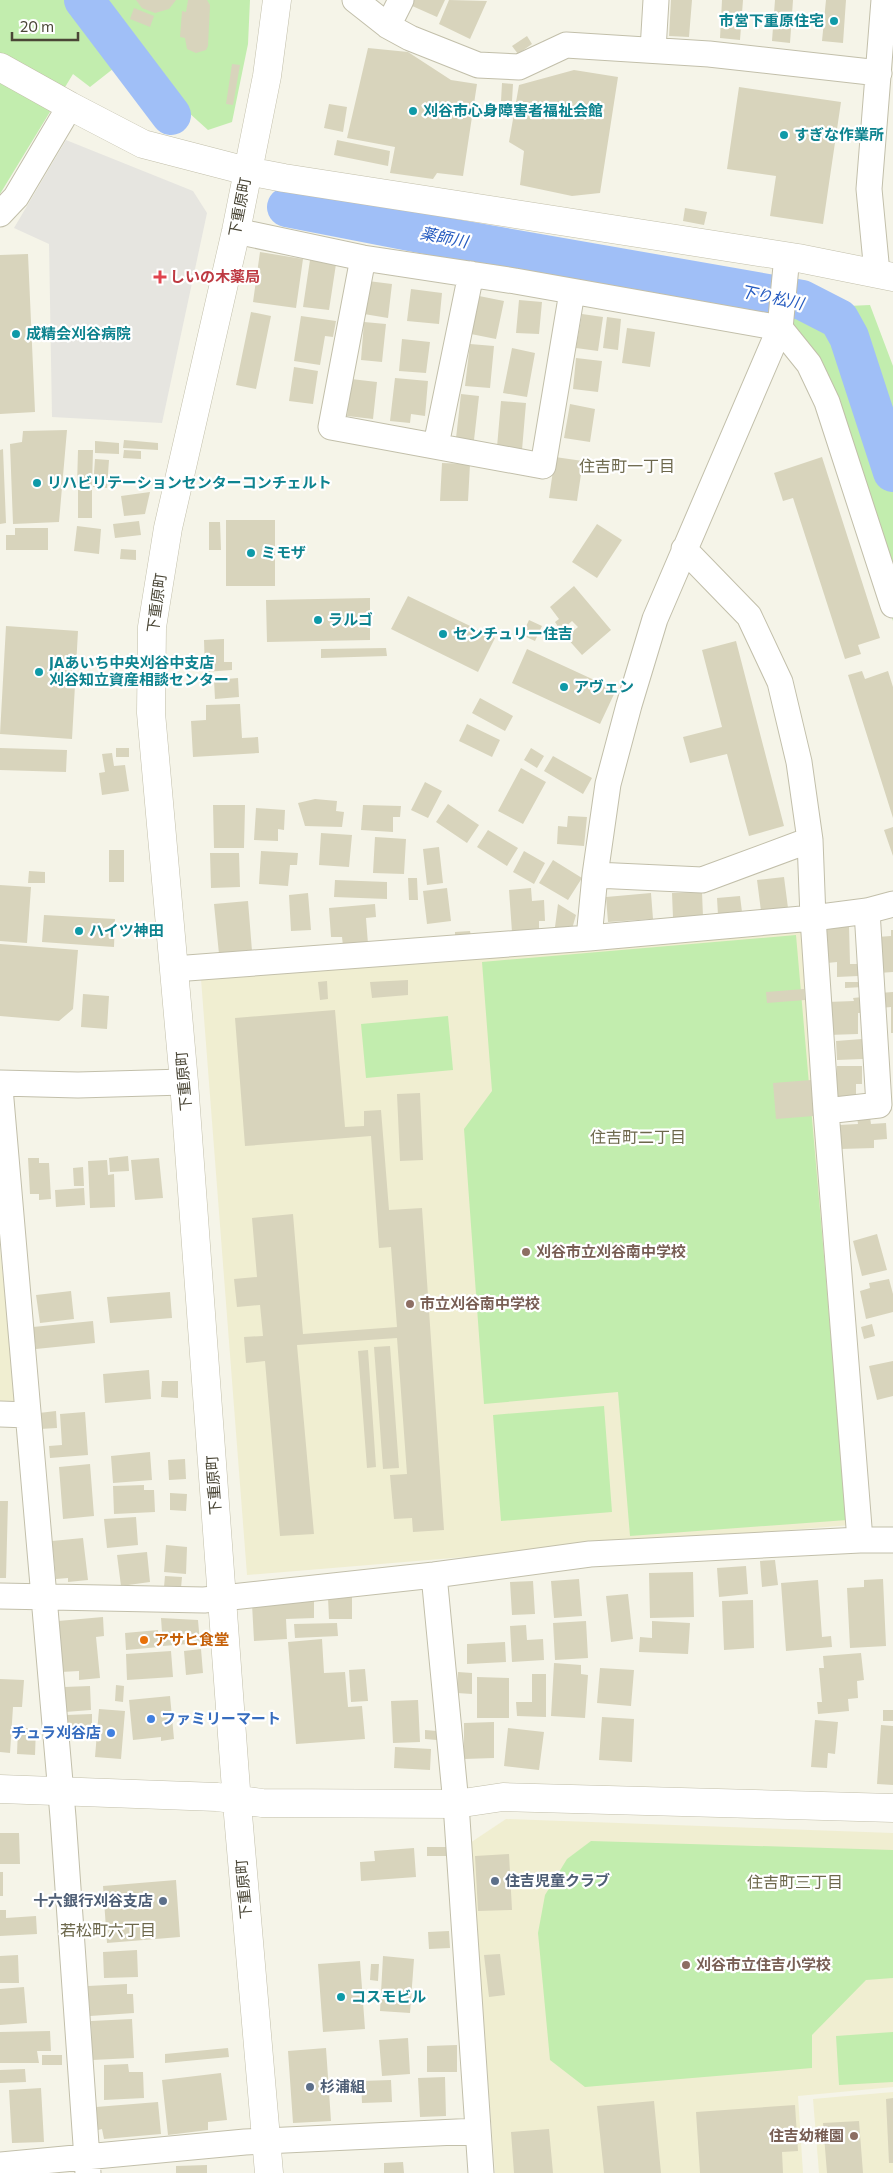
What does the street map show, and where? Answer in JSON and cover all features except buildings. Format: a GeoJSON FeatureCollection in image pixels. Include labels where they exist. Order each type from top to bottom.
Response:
{"type":"FeatureCollection","features":[{"type":"Feature","properties":{"kind":"street","name":"下重原町"},"geometry":{"type":"LineString","coordinates":[[270,2173],[237,1799],[184,1082],[151,713],[152,627],[168,528],[236,231],[267,76],[277,0]]}},
{"type":"Feature","properties":{"kind":"street"},"geometry":{"type":"LineString","coordinates":[[355,0],[388,26],[410,38],[478,65],[519,67],[566,45],[709,54],[879,73]]}},
{"type":"Feature","properties":{"kind":"street"},"geometry":{"type":"LineString","coordinates":[[388,26],[401,0]]}},
{"type":"Feature","properties":{"kind":"street"},"geometry":{"type":"LineString","coordinates":[[653,50],[656,0]]}},
{"type":"Feature","properties":{"kind":"street"},"geometry":{"type":"LineString","coordinates":[[0,67],[143,144],[248,171],[787,256],[885,275],[869,188],[884,0]]}},
{"type":"Feature","properties":{"kind":"street"},"geometry":{"type":"LineString","coordinates":[[0,214],[16,197],[70,106]]}},
{"type":"Feature","properties":{"kind":"street"},"geometry":{"type":"LineString","coordinates":[[236,231],[363,258],[471,274],[780,328],[809,364],[827,402],[893,605]]}},
{"type":"Feature","properties":{"kind":"street"},"geometry":{"type":"LineString","coordinates":[[589,938],[595,876],[608,784],[629,705],[655,618],[780,328],[787,256]]}},
{"type":"Feature","properties":{"kind":"street"},"geometry":{"type":"LineString","coordinates":[[363,258],[331,427],[543,466],[572,292]]}},
{"type":"Feature","properties":{"kind":"street"},"geometry":{"type":"LineString","coordinates":[[436,445],[471,274]]}},
{"type":"Feature","properties":{"kind":"street"},"geometry":{"type":"LineString","coordinates":[[684,549],[749,616],[780,682],[799,762],[810,840],[813,918],[826,1111],[860,1540]]}},
{"type":"Feature","properties":{"kind":"street"},"geometry":{"type":"LineString","coordinates":[[595,876],[702,880],[810,840]]}},
{"type":"Feature","properties":{"kind":"street"},"geometry":{"type":"LineString","coordinates":[[174,969],[589,938],[813,918],[866,912],[893,904]]}},
{"type":"Feature","properties":{"kind":"street"},"geometry":{"type":"LineString","coordinates":[[826,1111],[879,1105],[866,912]]}},
{"type":"Feature","properties":{"kind":"street"},"geometry":{"type":"LineString","coordinates":[[0,1082],[78,1085],[184,1082]]}},
{"type":"Feature","properties":{"kind":"street"},"geometry":{"type":"LineString","coordinates":[[0,1088],[60,1791],[88,2165]]}},
{"type":"Feature","properties":{"kind":"street"},"geometry":{"type":"LineString","coordinates":[[0,1414],[28,1415]]}},
{"type":"Feature","properties":{"kind":"street"},"geometry":{"type":"LineString","coordinates":[[0,1596],[204,1600],[434,1575],[590,1554],[860,1540],[893,1540]]}},
{"type":"Feature","properties":{"kind":"street"},"geometry":{"type":"LineString","coordinates":[[434,1575],[456,1804],[481,2173]]}},
{"type":"Feature","properties":{"kind":"street"},"geometry":{"type":"LineString","coordinates":[[0,1789],[237,1799],[262,1803],[456,1804],[503,1797],[893,1808]]}},
{"type":"Feature","properties":{"kind":"street"},"geometry":{"type":"LineString","coordinates":[[0,2165],[88,2165],[267,2141],[478,2131]]}},
{"type":"Feature","properties":{"kind":"shaded area"},"geometry":{"type":"Polygon","coordinates":[[[66,140],[193,191],[207,213],[162,423],[52,417],[49,244],[14,228],[66,140]]]}},
{"type":"Feature","properties":{"kind":"shaded area","name":"刈谷市立刈谷南中学校"},"geometry":{"type":"Polygon","coordinates":[[[803,927],[851,1525],[247,1575],[201,979],[803,927]]]}},
{"type":"Feature","properties":{"kind":"shaded area"},"geometry":{"type":"Polygon","coordinates":[[[0,1247],[16,1406],[0,1405],[0,1247]]]}},
{"type":"Feature","properties":{"kind":"shaded area","name":"刈谷市立住吉小学校"},"geometry":{"type":"Polygon","coordinates":[[[506,1819],[893,1833],[893,2087],[798,2096],[803,2173],[495,2173],[470,1843],[506,1819]]]}},
{"type":"Feature","properties":{"kind":"shaded area","name":"住吉幼稚園"},"geometry":{"type":"Polygon","coordinates":[[[893,2092],[893,2173],[819,2173],[813,2099],[893,2092]]]}},
{"type":"Feature","properties":{"kind":"green space"},"geometry":{"type":"Polygon","coordinates":[[[0,0],[250,0],[248,44],[232,122],[208,130],[168,94],[137,50],[90,87],[73,74],[0,194],[0,0]]]}},
{"type":"Feature","properties":{"kind":"green space"},"geometry":{"type":"Polygon","coordinates":[[[870,305],[893,366],[893,621],[827,402],[782,309],[870,305]]]}},
{"type":"Feature","properties":{"kind":"green space"},"geometry":{"type":"Polygon","coordinates":[[[796,935],[847,1520],[630,1536],[618,1392],[484,1404],[464,1129],[492,1091],[482,962],[796,935]]]}},
{"type":"Feature","properties":{"kind":"green space"},"geometry":{"type":"Polygon","coordinates":[[[448,1016],[453,1070],[366,1078],[361,1024],[448,1016]]]}},
{"type":"Feature","properties":{"kind":"green space"},"geometry":{"type":"Polygon","coordinates":[[[604,1406],[612,1512],[501,1521],[493,1415],[604,1406]]]}},
{"type":"Feature","properties":{"kind":"green space"},"geometry":{"type":"Polygon","coordinates":[[[591,1841],[893,1850],[893,1978],[866,1980],[812,2035],[812,2068],[585,2087],[550,2060],[538,1933],[545,1895],[567,1859],[591,1841]]]}},
{"type":"Feature","properties":{"kind":"green space"},"geometry":{"type":"Polygon","coordinates":[[[893,2032],[893,2082],[839,2085],[836,2036],[893,2032]]]}},
{"type":"Feature","properties":{"kind":"waterway","name":"薬師川"},"geometry":{"type":"LineString","coordinates":[[84,0],[171,115]]}},
{"type":"Feature","properties":{"kind":"waterway","name":"下り松川"},"geometry":{"type":"LineString","coordinates":[[287,207],[431,235],[802,300],[839,319],[849,337],[893,472]]}},
{"type":"Feature","properties":{"kind":"place","name":"市営下重原住宅"},"geometry":{"type":"Point","coordinates":[834,21]}},
{"type":"Feature","properties":{"kind":"place","name":"刈谷市心身障害者福祉会館"},"geometry":{"type":"Point","coordinates":[413,111]}},
{"type":"Feature","properties":{"kind":"place","name":"すぎな作業所"},"geometry":{"type":"Point","coordinates":[784,135]}},
{"type":"Feature","properties":{"kind":"place","name":"しいの木薬局"},"geometry":{"type":"Point","coordinates":[160,277]}},
{"type":"Feature","properties":{"kind":"place","name":"成精会刈谷病院"},"geometry":{"type":"Point","coordinates":[16,334]}},
{"type":"Feature","properties":{"kind":"place","name":"リハビリテーションセンターコンチェルト"},"geometry":{"type":"Point","coordinates":[37,483]}},
{"type":"Feature","properties":{"kind":"place","name":"ミモザ"},"geometry":{"type":"Point","coordinates":[251,553]}},
{"type":"Feature","properties":{"kind":"place","name":"ラルゴ"},"geometry":{"type":"Point","coordinates":[318,620]}},
{"type":"Feature","properties":{"kind":"place","name":"センチュリー住吉"},"geometry":{"type":"Point","coordinates":[443,634]}},
{"type":"Feature","properties":{"kind":"place","name":"JAあいち中央刈谷中支店 刈谷知立資産相談センター"},"geometry":{"type":"Point","coordinates":[39,672]}},
{"type":"Feature","properties":{"kind":"place","name":"アヴェン"},"geometry":{"type":"Point","coordinates":[564,687]}},
{"type":"Feature","properties":{"kind":"place","name":"ハイツ神田"},"geometry":{"type":"Point","coordinates":[79,931]}},
{"type":"Feature","properties":{"kind":"place","name":"刈谷市立刈谷南中学校"},"geometry":{"type":"Point","coordinates":[526,1252]}},
{"type":"Feature","properties":{"kind":"place","name":"市立刈谷南中学校"},"geometry":{"type":"Point","coordinates":[410,1304]}},
{"type":"Feature","properties":{"kind":"place","name":"アサヒ食堂"},"geometry":{"type":"Point","coordinates":[144,1640]}},
{"type":"Feature","properties":{"kind":"place","name":"ファミリーマート"},"geometry":{"type":"Point","coordinates":[151,1719]}},
{"type":"Feature","properties":{"kind":"place","name":"チュラ刈谷店"},"geometry":{"type":"Point","coordinates":[111,1733]}},
{"type":"Feature","properties":{"kind":"place","name":"住吉児童クラブ"},"geometry":{"type":"Point","coordinates":[495,1881]}},
{"type":"Feature","properties":{"kind":"place","name":"十六銀行刈谷支店"},"geometry":{"type":"Point","coordinates":[163,1901]}},
{"type":"Feature","properties":{"kind":"place","name":"刈谷市立住吉小学校"},"geometry":{"type":"Point","coordinates":[686,1965]}},
{"type":"Feature","properties":{"kind":"place","name":"コスモビル"},"geometry":{"type":"Point","coordinates":[341,1997]}},
{"type":"Feature","properties":{"kind":"place","name":"杉浦組"},"geometry":{"type":"Point","coordinates":[310,2087]}},
{"type":"Feature","properties":{"kind":"place","name":"住吉幼稚園"},"geometry":{"type":"Point","coordinates":[854,2136]}},
{"type":"Feature","properties":{"kind":"district","name":"住吉町一丁目"},"geometry":{"type":"Point","coordinates":[627,466]}},
{"type":"Feature","properties":{"kind":"district","name":"住吉町二丁目"},"geometry":{"type":"Point","coordinates":[638,1137]}},
{"type":"Feature","properties":{"kind":"district","name":"住吉町三丁目"},"geometry":{"type":"Point","coordinates":[795,1882]}},
{"type":"Feature","properties":{"kind":"district","name":"若松町六丁目"},"geometry":{"type":"Point","coordinates":[108,1930]}}]}
